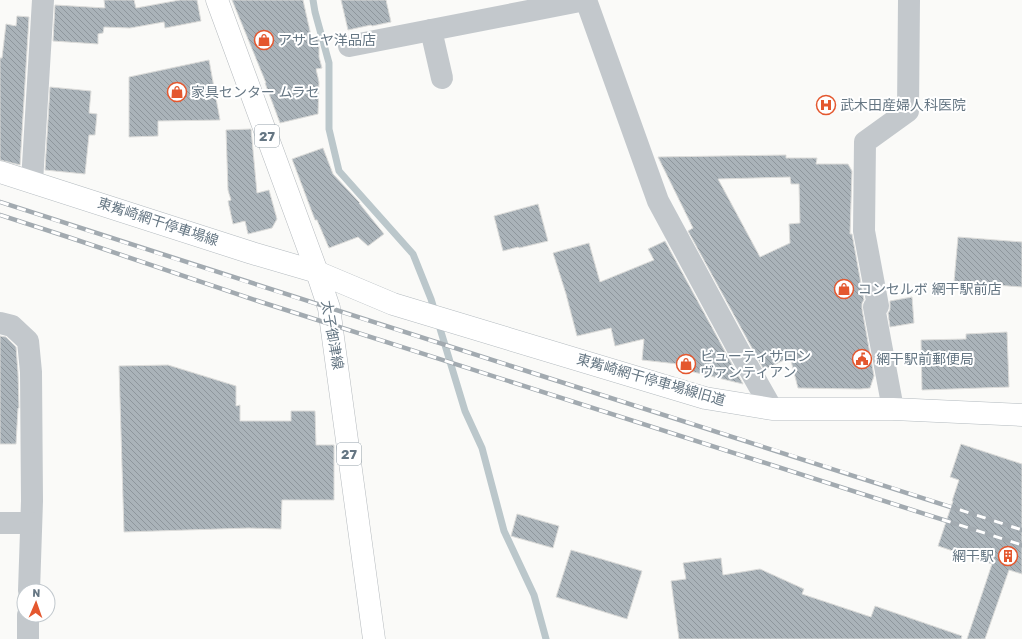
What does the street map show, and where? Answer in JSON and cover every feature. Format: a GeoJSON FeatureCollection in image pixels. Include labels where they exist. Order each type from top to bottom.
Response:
{"type":"FeatureCollection","features":[{"type":"Feature","properties":{"kind":"main road","name":"太子御津線"},"geometry":{"type":"LineString","coordinates":[[217,0],[329,308],[374,639]]}},
{"type":"Feature","properties":{"kind":"main road","name":"東觜崎網干停車場線"},"geometry":{"type":"LineString","coordinates":[[0,172],[252,253],[317,272]]}},
{"type":"Feature","properties":{"kind":"main road","name":"東觜崎網干停車場線旧道"},"geometry":{"type":"LineString","coordinates":[[317,272],[393,304],[705,398],[772,409],[893,409],[1022,415]]}},
{"type":"Feature","properties":{"kind":"street"},"geometry":{"type":"LineString","coordinates":[[32,182],[43,0]]}},
{"type":"Feature","properties":{"kind":"street"},"geometry":{"type":"LineString","coordinates":[[349,46],[586,0],[658,201],[772,409]]}},
{"type":"Feature","properties":{"kind":"street"},"geometry":{"type":"LineString","coordinates":[[893,409],[874,307],[878,306],[864,231],[865,142],[908,111],[909,0]]}},
{"type":"Feature","properties":{"kind":"street"},"geometry":{"type":"LineString","coordinates":[[431,30],[442,78]]}},
{"type":"Feature","properties":{"kind":"street"},"geometry":{"type":"LineString","coordinates":[[0,323],[12,326],[28,340],[31,372],[31,523],[29,583]]}},
{"type":"Feature","properties":{"kind":"street"},"geometry":{"type":"LineString","coordinates":[[0,523],[31,523]]}},
{"type":"Feature","properties":{"kind":"street"},"geometry":{"type":"LineString","coordinates":[[28,623],[28,639]]}},
{"type":"Feature","properties":{"kind":"building"},"geometry":{"type":"Polygon","coordinates":[[[104,0],[134,0],[136,8],[180,0],[197,0],[201,21],[165,28],[164,22],[130,28],[104,27],[103,33],[98,34],[98,44],[53,41],[55,5],[105,8],[104,0]]]}},
{"type":"Feature","properties":{"kind":"building"},"geometry":{"type":"Polygon","coordinates":[[[232,0],[303,0],[312,40],[319,39],[319,57],[322,68],[316,69],[319,82],[318,114],[280,123],[266,83],[232,0]]]}},
{"type":"Feature","properties":{"kind":"building"},"geometry":{"type":"Polygon","coordinates":[[[341,0],[386,0],[391,22],[348,30],[341,0]]]}},
{"type":"Feature","properties":{"kind":"building"},"geometry":{"type":"Polygon","coordinates":[[[17,16],[29,17],[20,165],[0,160],[0,58],[2,58],[6,24],[16,26],[17,16]]]}},
{"type":"Feature","properties":{"kind":"building"},"geometry":{"type":"Polygon","coordinates":[[[209,60],[220,120],[158,121],[158,136],[129,137],[129,77],[209,60]]]}},
{"type":"Feature","properties":{"kind":"building"},"geometry":{"type":"Polygon","coordinates":[[[50,87],[91,91],[89,113],[97,114],[95,135],[89,135],[85,174],[45,170],[50,87]]]}},
{"type":"Feature","properties":{"kind":"building"},"geometry":{"type":"Polygon","coordinates":[[[251,129],[257,193],[269,190],[277,219],[272,228],[248,234],[245,221],[233,224],[228,201],[231,200],[228,190],[226,130],[251,129]]]}},
{"type":"Feature","properties":{"kind":"building"},"geometry":{"type":"Polygon","coordinates":[[[323,148],[333,174],[360,203],[384,234],[368,246],[358,237],[329,248],[317,220],[315,220],[292,159],[323,148]]]}},
{"type":"Feature","properties":{"kind":"building"},"geometry":{"type":"Polygon","coordinates":[[[786,155],[786,158],[817,158],[816,164],[848,164],[852,171],[850,234],[852,234],[864,300],[862,303],[862,309],[874,376],[870,388],[798,388],[790,357],[764,370],[688,231],[693,228],[658,157],[786,155]],[[790,177],[718,179],[760,257],[790,243],[789,224],[800,223],[799,184],[791,184],[790,177]]]}},
{"type":"Feature","properties":{"kind":"building"},"geometry":{"type":"Polygon","coordinates":[[[538,204],[548,241],[503,251],[494,216],[538,204]]]}},
{"type":"Feature","properties":{"kind":"building"},"geometry":{"type":"Polygon","coordinates":[[[958,237],[1022,242],[1022,287],[954,282],[958,237]]]}},
{"type":"Feature","properties":{"kind":"building"},"geometry":{"type":"Polygon","coordinates":[[[665,241],[743,384],[677,368],[678,364],[642,360],[644,339],[615,346],[611,328],[577,336],[553,253],[589,243],[600,282],[654,260],[648,249],[665,241]]]}},
{"type":"Feature","properties":{"kind":"building"},"geometry":{"type":"Polygon","coordinates":[[[912,297],[914,323],[890,327],[888,313],[890,310],[890,301],[912,297]]]}},
{"type":"Feature","properties":{"kind":"building"},"geometry":{"type":"Polygon","coordinates":[[[1007,332],[1009,387],[922,390],[921,340],[966,339],[966,334],[1007,332]]]}},
{"type":"Feature","properties":{"kind":"building"},"geometry":{"type":"Polygon","coordinates":[[[0,336],[6,337],[16,347],[19,408],[16,444],[0,444],[0,336]]]}},
{"type":"Feature","properties":{"kind":"building"},"geometry":{"type":"Polygon","coordinates":[[[168,365],[236,386],[236,406],[240,405],[240,421],[291,421],[291,411],[315,411],[316,445],[334,445],[334,500],[282,500],[281,529],[249,528],[124,532],[119,366],[168,365]]]}},
{"type":"Feature","properties":{"kind":"building"},"geometry":{"type":"Polygon","coordinates":[[[961,444],[1022,464],[1022,574],[1009,570],[985,639],[967,639],[992,564],[938,546],[959,480],[950,477],[961,444]]]}},
{"type":"Feature","properties":{"kind":"building"},"geometry":{"type":"Polygon","coordinates":[[[517,514],[559,526],[553,548],[511,536],[517,514]]]}},
{"type":"Feature","properties":{"kind":"building"},"geometry":{"type":"Polygon","coordinates":[[[571,550],[642,571],[627,619],[556,597],[571,550]]]}},
{"type":"Feature","properties":{"kind":"building"},"geometry":{"type":"Polygon","coordinates":[[[721,558],[723,575],[760,569],[804,589],[802,594],[871,617],[875,606],[962,636],[961,639],[679,639],[671,581],[686,579],[683,563],[721,558]]]}},
{"type":"Feature","properties":{"kind":"waterway"},"geometry":{"type":"LineString","coordinates":[[313,0],[329,63],[329,129],[339,171],[413,254],[435,312]]}},
{"type":"Feature","properties":{"kind":"waterway"},"geometry":{"type":"LineString","coordinates":[[438,322],[465,411],[482,448],[504,531],[534,595],[546,639]]}},
{"type":"Feature","properties":{"kind":"railway"},"geometry":{"type":"LineString","coordinates":[[0,202],[1022,530]]}},
{"type":"Feature","properties":{"kind":"railway"},"geometry":{"type":"LineString","coordinates":[[0,215],[261,302],[1022,545]]}},
{"type":"Feature","properties":{"kind":"place","name":"アサヒヤ洋品店"},"geometry":{"type":"Point","coordinates":[264,40]}},
{"type":"Feature","properties":{"kind":"place","name":"家具センター ムラセ"},"geometry":{"type":"Point","coordinates":[177,92]}},
{"type":"Feature","properties":{"kind":"place","name":"武木田産婦人科医院"},"geometry":{"type":"Point","coordinates":[826,105]}},
{"type":"Feature","properties":{"kind":"place","name":"コンセルボ 網干駅前店"},"geometry":{"type":"Point","coordinates":[844,289]}},
{"type":"Feature","properties":{"kind":"place","name":"網干駅前郵便局"},"geometry":{"type":"Point","coordinates":[862,359]}},
{"type":"Feature","properties":{"kind":"place","name":"ビューティサロン ヴァンティアン"},"geometry":{"type":"Point","coordinates":[686,364]}},
{"type":"Feature","properties":{"kind":"place","name":"網干駅"},"geometry":{"type":"Point","coordinates":[1008,556]}}]}
